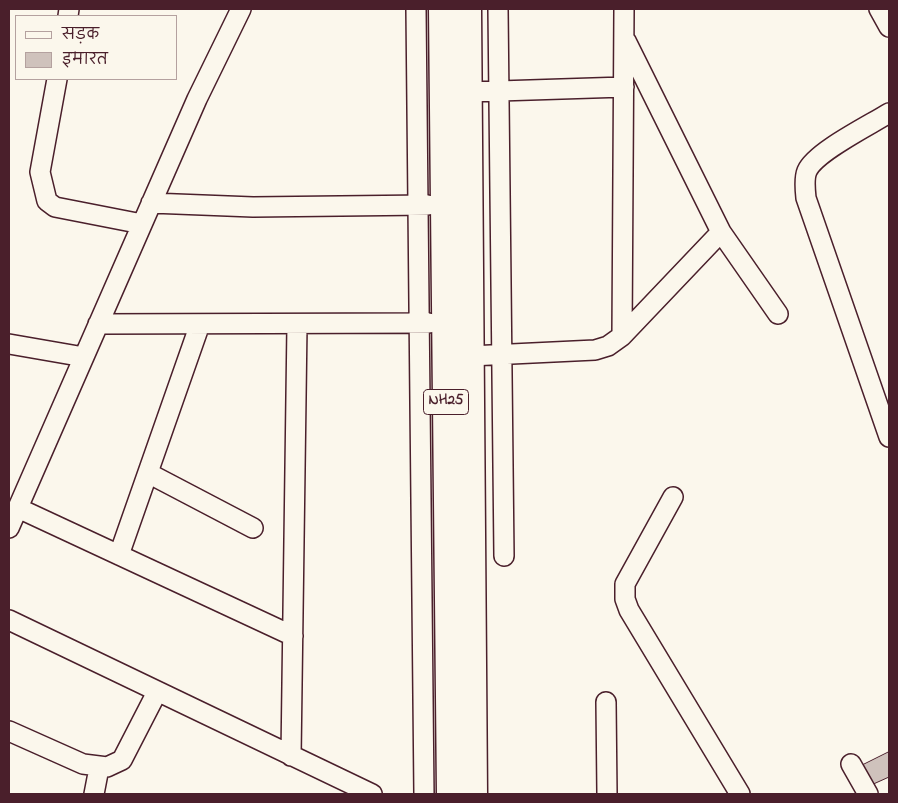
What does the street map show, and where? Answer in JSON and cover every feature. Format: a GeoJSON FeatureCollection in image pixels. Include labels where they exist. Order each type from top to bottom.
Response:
{"type":"FeatureCollection","features":[{"type":"Feature","properties":{"kind":"highway","name":"NH25"},"geometry":{"type":"LineString","coordinates":[[444,9],[445,323],[451,794]]}},
{"type":"Feature","properties":{"kind":"highway","name":"NH25"},"geometry":{"type":"LineString","coordinates":[[467,9],[473,794]]}},
{"type":"Feature","properties":{"kind":"street"},"geometry":{"type":"LineString","coordinates":[[240,9],[196,99],[12,518],[119,555],[293,636]]}},
{"type":"Feature","properties":{"kind":"street"},"geometry":{"type":"LineString","coordinates":[[416,9],[424,794]]}},
{"type":"Feature","properties":{"kind":"street"},"geometry":{"type":"LineString","coordinates":[[498,9],[504,556]]}},
{"type":"Feature","properties":{"kind":"street"},"geometry":{"type":"LineString","coordinates":[[622,336],[624,9]]}},
{"type":"Feature","properties":{"kind":"street"},"geometry":{"type":"LineString","coordinates":[[879,9],[889,26]]}},
{"type":"Feature","properties":{"kind":"street"},"geometry":{"type":"LineString","coordinates":[[624,37],[721,232],[778,314]]}},
{"type":"Feature","properties":{"kind":"street"},"geometry":{"type":"LineString","coordinates":[[57,80],[40,172],[47,201],[55,208],[142,224]]}},
{"type":"Feature","properties":{"kind":"street"},"geometry":{"type":"LineString","coordinates":[[468,92],[624,86]]}},
{"type":"Feature","properties":{"kind":"street"},"geometry":{"type":"LineString","coordinates":[[889,113],[815,159],[806,172],[805,186],[806,198],[889,437]]}},
{"type":"Feature","properties":{"kind":"street"},"geometry":{"type":"LineString","coordinates":[[151,203],[253,207],[444,205]]}},
{"type":"Feature","properties":{"kind":"street"},"geometry":{"type":"LineString","coordinates":[[470,356],[595,350],[608,346],[622,336],[721,232]]}},
{"type":"Feature","properties":{"kind":"street"},"geometry":{"type":"LineString","coordinates":[[98,324],[297,325],[445,323]]}},
{"type":"Feature","properties":{"kind":"street"},"geometry":{"type":"LineString","coordinates":[[119,555],[200,324]]}},
{"type":"Feature","properties":{"kind":"street"},"geometry":{"type":"LineString","coordinates":[[291,756],[297,325]]}},
{"type":"Feature","properties":{"kind":"street"},"geometry":{"type":"LineString","coordinates":[[9,344],[84,357]]}},
{"type":"Feature","properties":{"kind":"street"},"geometry":{"type":"LineString","coordinates":[[148,473],[253,528]]}},
{"type":"Feature","properties":{"kind":"street"},"geometry":{"type":"LineString","coordinates":[[673,497],[625,584],[625,599],[629,610],[740,794]]}},
{"type":"Feature","properties":{"kind":"street"},"geometry":{"type":"LineString","coordinates":[[9,620],[372,794]]}},
{"type":"Feature","properties":{"kind":"street"},"geometry":{"type":"LineString","coordinates":[[9,731],[83,764],[107,768],[122,760],[158,692]]}},
{"type":"Feature","properties":{"kind":"street"},"geometry":{"type":"LineString","coordinates":[[606,702],[607,794]]}},
{"type":"Feature","properties":{"kind":"street"},"geometry":{"type":"LineString","coordinates":[[851,764],[868,794]]}},
{"type":"Feature","properties":{"kind":"street"},"geometry":{"type":"LineString","coordinates":[[94,794],[99,768]]}},
{"type":"Feature","properties":{"kind":"building"},"geometry":{"type":"Polygon","coordinates":[[[889,752],[889,777],[869,786],[859,767],[889,752]]]}}]}
